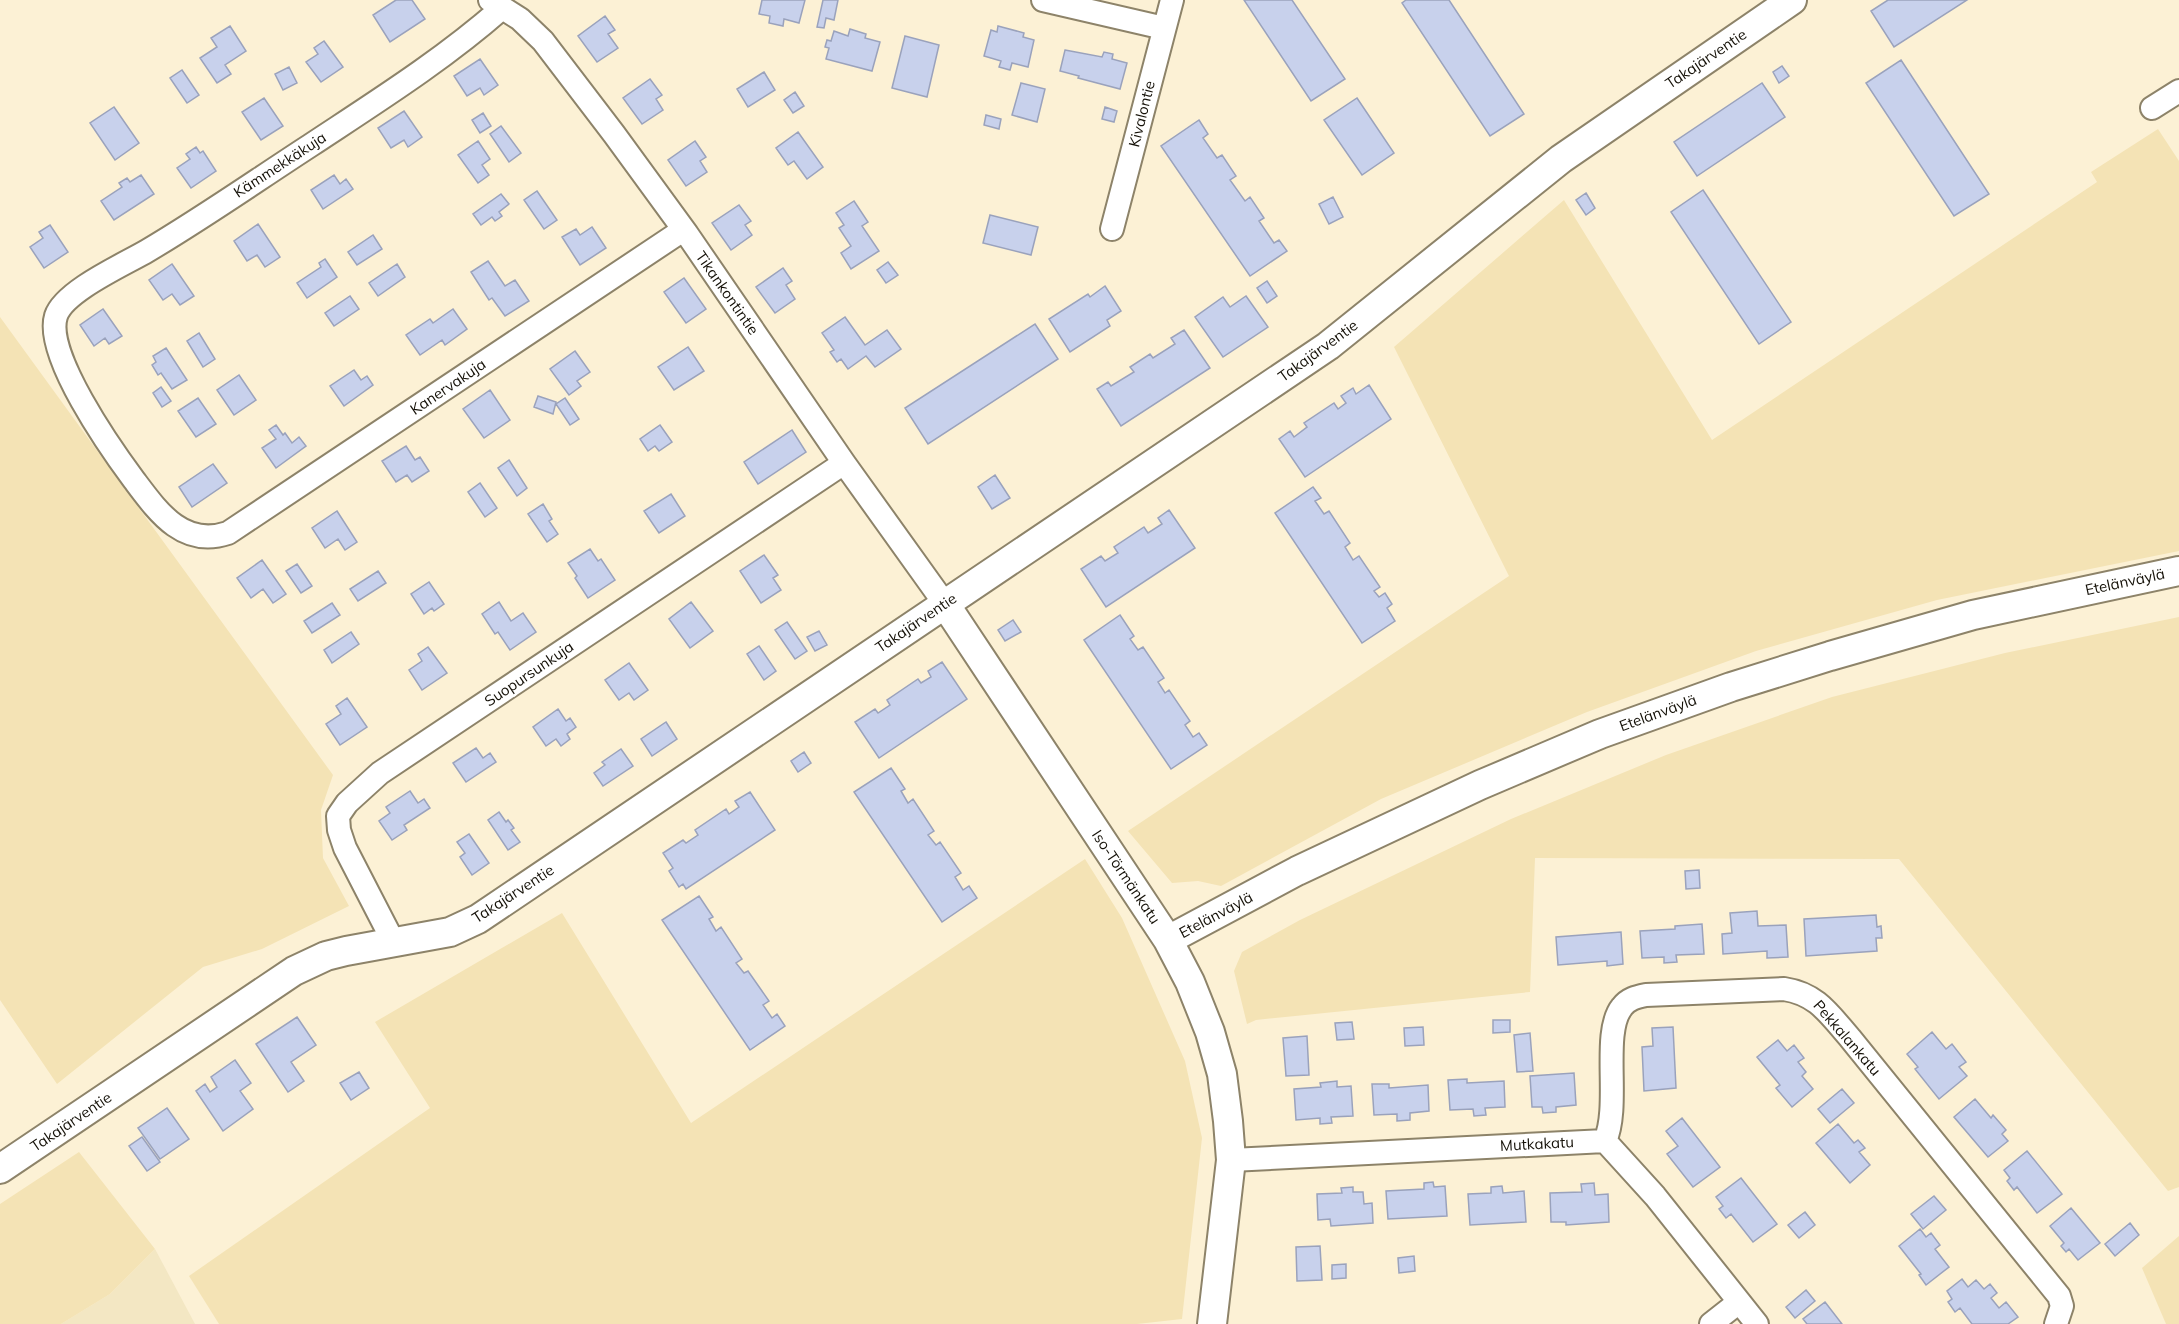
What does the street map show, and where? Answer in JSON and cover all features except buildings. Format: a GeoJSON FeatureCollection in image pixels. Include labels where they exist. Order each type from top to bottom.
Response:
{"type":"FeatureCollection","features":[{"type":"Feature","properties":{"kind":"street"},"geometry":{"type":"LineString","coordinates":[[1043,0],[1164,28]]}},
{"type":"Feature","properties":{"kind":"street","name":"Kivalontie"},"geometry":{"type":"LineString","coordinates":[[1112,229],[1172,0]]}},
{"type":"Feature","properties":{"kind":"street","name":"Takajärventie"},"geometry":{"type":"LineString","coordinates":[[0,1169],[294,971],[326,956],[450,932],[478,919],[1176,451],[1328,346],[1560,159],[1792,0]]}},
{"type":"Feature","properties":{"kind":"street","name":"Tikankontintie"},"geometry":{"type":"LineString","coordinates":[[496,4],[520,19],[543,40],[683,230],[844,464],[945,604]]}},
{"type":"Feature","properties":{"kind":"street","name":"Kämmekkäkuja"},"geometry":{"type":"LineString","coordinates":[[209,538],[189,535],[166,518],[135,481],[99,430],[65,365],[55,331],[56,316],[63,305],[92,281],[148,250],[346,121],[466,39],[496,4]]}},
{"type":"Feature","properties":{"kind":"street"},"geometry":{"type":"LineString","coordinates":[[2152,108],[2179,91]]}},
{"type":"Feature","properties":{"kind":"street","name":"Kanervakuja"},"geometry":{"type":"LineString","coordinates":[[209,538],[236,528],[683,230]]}},
{"type":"Feature","properties":{"kind":"street","name":"Suopursunkuja"},"geometry":{"type":"LineString","coordinates":[[394,943],[341,839],[338,816],[346,803],[380,773],[844,464]]}},
{"type":"Feature","properties":{"kind":"street","name":"Etelänväylä"},"geometry":{"type":"LineString","coordinates":[[1168,940],[1297,871],[1480,785],[1600,734],[1731,687],[1951,621],[2179,571]]}},
{"type":"Feature","properties":{"kind":"street","name":"Iso-Törmänkatu"},"geometry":{"type":"LineString","coordinates":[[945,604],[1168,940],[1190,982],[1210,1032],[1222,1074],[1231,1160],[1212,1324]]}},
{"type":"Feature","properties":{"kind":"street","name":"Pekkalankatu"},"geometry":{"type":"LineString","coordinates":[[1605,1141],[1612,1110],[1614,1022],[1620,1009],[1630,1000],[1646,995],[1784,989],[1804,994],[1820,1003],[1850,1038],[2059,1296],[2059,1317]]}},
{"type":"Feature","properties":{"kind":"street"},"geometry":{"type":"LineString","coordinates":[[1605,1141],[1655,1196],[1758,1324]]}},
{"type":"Feature","properties":{"kind":"street","name":"Mutkakatu"},"geometry":{"type":"LineString","coordinates":[[1231,1160],[1605,1141]]}},
{"type":"Feature","properties":{"kind":"street"},"geometry":{"type":"LineString","coordinates":[[1712,1324],[1739,1302]]}},
{"type":"Feature","properties":{"kind":"shaded area"},"geometry":{"type":"Polygon","coordinates":[[[2158,129],[2179,161],[2179,551],[1937,600],[1756,651],[1587,712],[1381,799],[1221,886],[1198,881],[1172,883],[1128,831],[1509,576],[1394,347],[1564,200],[1712,440],[2097,182],[2091,172],[2158,129]]]}},
{"type":"Feature","properties":{"kind":"shaded area"},"geometry":{"type":"Polygon","coordinates":[[[0,317],[333,775],[321,810],[323,858],[349,906],[262,949],[203,967],[57,1084],[0,1000],[0,317]]]}},
{"type":"Feature","properties":{"kind":"shaded area"},"geometry":{"type":"Polygon","coordinates":[[[2179,617],[2179,1187],[2168,1191],[1899,859],[1535,858],[1530,992],[1256,1020],[1247,1024],[1234,971],[1242,952],[1300,920],[1511,819],[1666,755],[1832,697],[2005,653],[2179,617]]]}},
{"type":"Feature","properties":{"kind":"shaded area"},"geometry":{"type":"Polygon","coordinates":[[[1085,859],[1122,918],[1185,1061],[1202,1138],[1182,1319],[1137,1324],[219,1324],[189,1276],[430,1108],[375,1022],[562,913],[691,1123],[1085,859]]]}},
{"type":"Feature","properties":{"kind":"shaded area"},"geometry":{"type":"Polygon","coordinates":[[[79,1152],[155,1249],[110,1294],[61,1324],[0,1324],[0,1204],[79,1152]]]}},
{"type":"Feature","properties":{"kind":"shaded area"},"geometry":{"type":"Polygon","coordinates":[[[2179,1236],[2179,1324],[2166,1324],[2142,1268],[2179,1236]]]}},
{"type":"Feature","properties":{"kind":"shaded area"},"geometry":{"type":"Polygon","coordinates":[[[155,1249],[195,1324],[61,1324],[110,1294],[155,1249]]]}}]}
